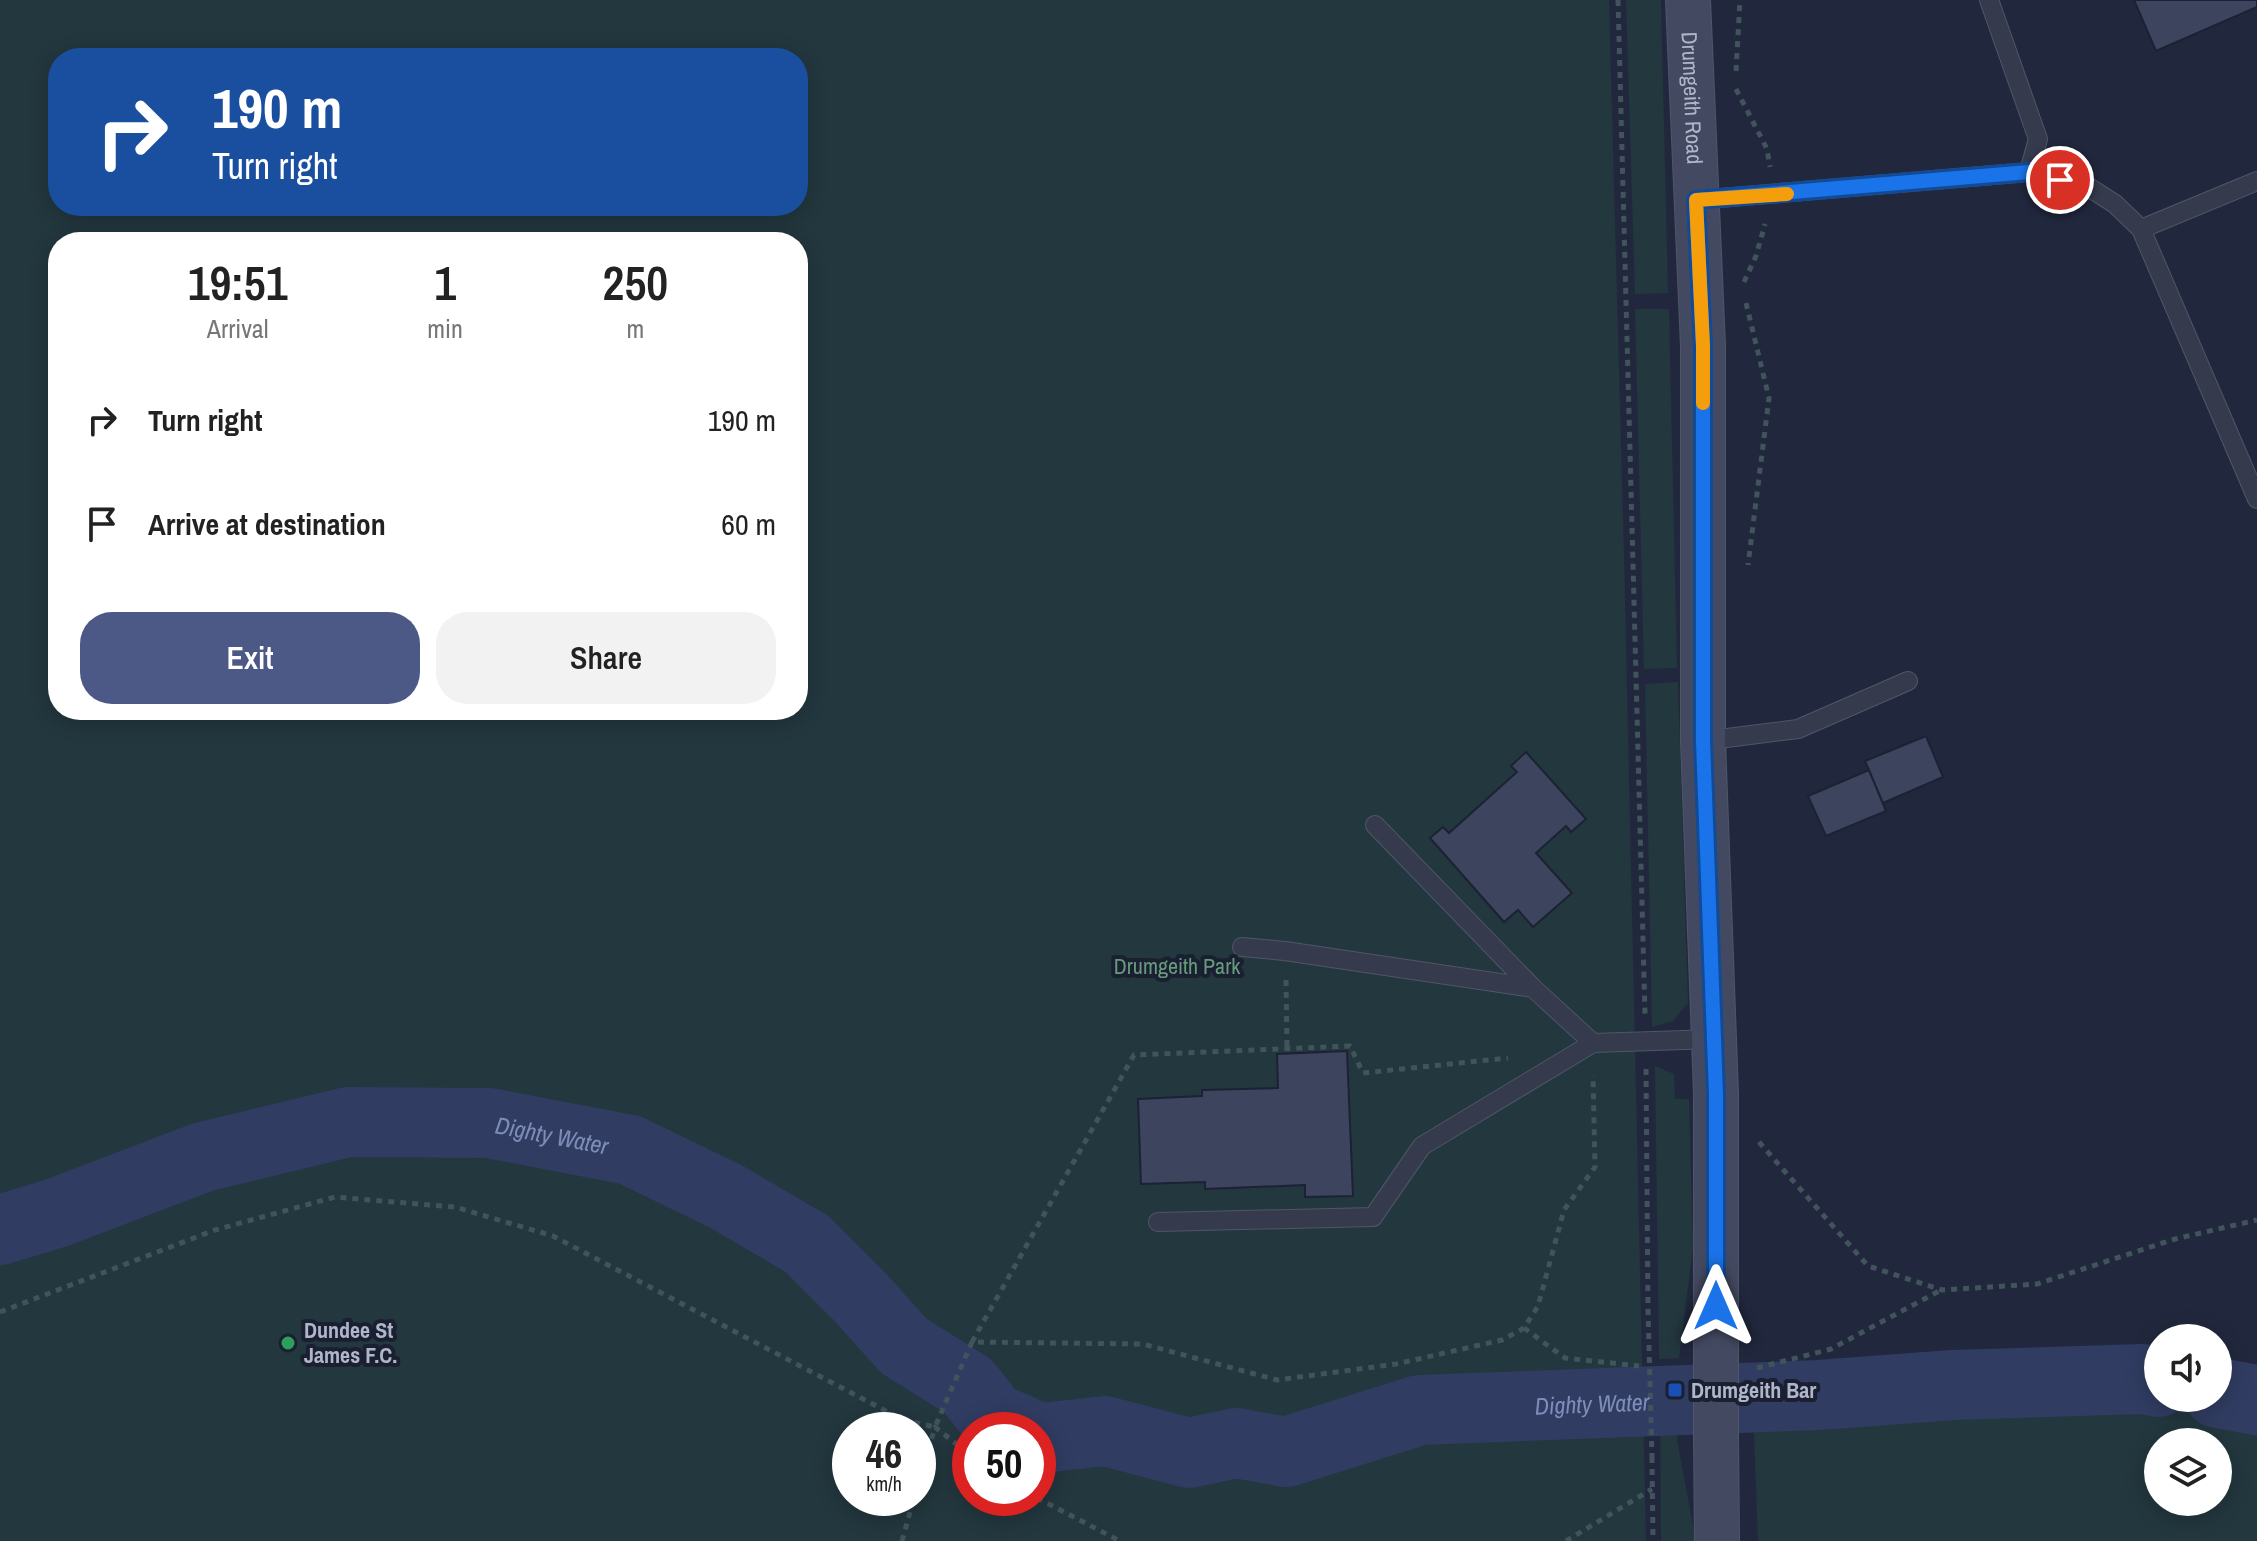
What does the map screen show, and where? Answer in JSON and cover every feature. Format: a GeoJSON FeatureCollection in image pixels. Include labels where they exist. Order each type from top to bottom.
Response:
{"type":"FeatureCollection","features":[{"type":"Feature","properties":{"kind":"main road","name":"Drumgeith Road"},"geometry":{"type":"LineString","coordinates":[[1688,0],[1703,346],[1703,741],[1716,1094],[1717,1541]]}},
{"type":"Feature","properties":{"kind":"lane"},"geometry":{"type":"LineString","coordinates":[[1989,0],[2038,139],[2029,172]]}},
{"type":"Feature","properties":{"kind":"lane"},"geometry":{"type":"LineString","coordinates":[[1696,200],[2029,172],[2090,188],[2115,204],[2141,229],[2257,499]]}},
{"type":"Feature","properties":{"kind":"lane"},"geometry":{"type":"LineString","coordinates":[[2141,229],[2257,181]]}},
{"type":"Feature","properties":{"kind":"lane"},"geometry":{"type":"LineString","coordinates":[[1703,741],[1798,729],[1908,681]]}},
{"type":"Feature","properties":{"kind":"lane"},"geometry":{"type":"LineString","coordinates":[[1375,825],[1533,988],[1593,1043]]}},
{"type":"Feature","properties":{"kind":"lane"},"geometry":{"type":"LineString","coordinates":[[1242,947],[1533,988]]}},
{"type":"Feature","properties":{"kind":"lane"},"geometry":{"type":"LineString","coordinates":[[1158,1222],[1373,1217],[1422,1146],[1593,1043],[1714,1039]]}},
{"type":"Feature","properties":{"kind":"path"},"geometry":{"type":"LineString","coordinates":[[1618,0],[1645,1041],[1653,1541]]}},
{"type":"Feature","properties":{"kind":"path"},"geometry":{"type":"LineString","coordinates":[[1285,951],[1287,1048]]}},
{"type":"Feature","properties":{"kind":"path"},"geometry":{"type":"LineString","coordinates":[[972,1342],[1143,1344],[1277,1380],[1396,1364],[1502,1340],[1524,1328],[1538,1306],[1564,1210],[1595,1167],[1593,1043]]}},
{"type":"Feature","properties":{"kind":"path"},"geometry":{"type":"LineString","coordinates":[[936,1425],[965,1354],[1134,1055],[1350,1046],[1363,1073],[1514,1058]]}},
{"type":"Feature","properties":{"kind":"path"},"geometry":{"type":"LineString","coordinates":[[1716,1094],[1868,1266],[1942,1290],[2037,1284],[2175,1239],[2257,1220]]}},
{"type":"Feature","properties":{"kind":"path"},"geometry":{"type":"LineString","coordinates":[[0,1312],[215,1230],[335,1197],[455,1207],[553,1236],[888,1412]]}},
{"type":"Feature","properties":{"kind":"path"},"geometry":{"type":"LineString","coordinates":[[1757,1368],[1831,1349],[1942,1290]]}},
{"type":"Feature","properties":{"kind":"path"},"geometry":{"type":"LineString","coordinates":[[1524,1328],[1565,1358],[1639,1366]]}},
{"type":"Feature","properties":{"kind":"path"},"geometry":{"type":"LineString","coordinates":[[936,1428],[952,1441]]}},
{"type":"Feature","properties":{"kind":"path"},"geometry":{"type":"LineString","coordinates":[[1566,1541],[1652,1489]]}},
{"type":"Feature","properties":{"kind":"path"},"geometry":{"type":"LineString","coordinates":[[1056,1508],[1120,1541]]}},
{"type":"Feature","properties":{"kind":"path"},"geometry":{"type":"LineString","coordinates":[[902,1541],[909,1516]]}},
{"type":"Feature","properties":{"kind":"green space","name":"Drumgeith Park"},"geometry":{"type":"Polygon","coordinates":[[[0,0],[1609,0],[1646,1541],[0,1541],[0,0]]]}},
{"type":"Feature","properties":{"kind":"green space"},"geometry":{"type":"Polygon","coordinates":[[[1626,0],[1661,0],[1668,293],[1635,294],[1626,0]]]}},
{"type":"Feature","properties":{"kind":"green space"},"geometry":{"type":"Polygon","coordinates":[[[1635,309],[1669,309],[1677,668],[1644,669],[1635,309]]]}},
{"type":"Feature","properties":{"kind":"green space"},"geometry":{"type":"Polygon","coordinates":[[[1678,682],[1688,1003],[1673,1021],[1652,1027],[1645,684],[1678,682]]]}},
{"type":"Feature","properties":{"kind":"green space"},"geometry":{"type":"Polygon","coordinates":[[[1655,1066],[1674,1074],[1675,1099],[1689,1099],[1693,1248],[1679,1358],[1659,1359],[1655,1066]]]}},
{"type":"Feature","properties":{"kind":"green space"},"geometry":{"type":"Polygon","coordinates":[[[2144,1394],[2144,1412],[2232,1412],[2232,1396],[2257,1400],[2257,1541],[1758,1541],[1753,1406],[2144,1394]]]}},
{"type":"Feature","properties":{"kind":"green space"},"geometry":{"type":"Polygon","coordinates":[[[1677,1398],[1677,1440],[1696,1541],[1661,1541],[1660,1399],[1677,1398]]]}},
{"type":"Feature","properties":{"kind":"building"},"geometry":{"type":"Polygon","coordinates":[[[2134,0],[2257,0],[2257,7],[2156,51],[2134,0]]]}},
{"type":"Feature","properties":{"kind":"building"},"geometry":{"type":"Polygon","coordinates":[[[1926,736],[1943,777],[1883,803],[1865,761],[1926,736]]]}},
{"type":"Feature","properties":{"kind":"building"},"geometry":{"type":"Polygon","coordinates":[[[1526,752],[1586,819],[1571,832],[1566,826],[1536,853],[1572,893],[1533,927],[1518,910],[1504,922],[1430,838],[1443,827],[1449,833],[1517,772],[1511,766],[1526,752]]]}},
{"type":"Feature","properties":{"kind":"building"},"geometry":{"type":"Polygon","coordinates":[[[1869,770],[1886,811],[1826,836],[1808,796],[1869,770]]]}},
{"type":"Feature","properties":{"kind":"building"},"geometry":{"type":"Polygon","coordinates":[[[1347,1051],[1353,1196],[1305,1197],[1305,1185],[1205,1189],[1205,1182],[1141,1184],[1138,1099],[1202,1096],[1202,1090],[1278,1088],[1277,1054],[1347,1051]]]}},
{"type":"Feature","properties":{"kind":"waterway","name":"Dighty Water"},"geometry":{"type":"LineString","coordinates":[[0,1230],[56,1213],[203,1157],[348,1122],[489,1123],[630,1150],[727,1197],[807,1244],[904,1346],[968,1386],[988,1412]]}},
{"type":"Feature","properties":{"kind":"waterway","name":"Dighty Water"},"geometry":{"type":"LineString","coordinates":[[1056,1436],[1105,1431],[1189,1453],[1236,1443],[1286,1452],[1420,1410],[2144,1379]]}},
{"type":"Feature","properties":{"kind":"waterway","name":"Dighty Water"},"geometry":{"type":"LineString","coordinates":[[2232,1396],[2257,1400]]}},
{"type":"Feature","properties":{"kind":"slow traffic"},"geometry":{"type":"LineString","coordinates":[[1703,403],[1696,200],[1787,194]]}},
{"type":"Feature","properties":{"kind":"place","name":"Dundee St James F.C."},"geometry":{"type":"Point","coordinates":[288,1343]}},
{"type":"Feature","properties":{"kind":"place","name":"Drumgeith Bar"},"geometry":{"type":"Point","coordinates":[1675,1390]}},
{"type":"Feature","properties":{"kind":"route"},"geometry":{"type":"LineString","coordinates":[[1716,1306],[1716,1094],[1703,741],[1703,346],[1696,200],[2029,172],[2060,180]]}}]}
